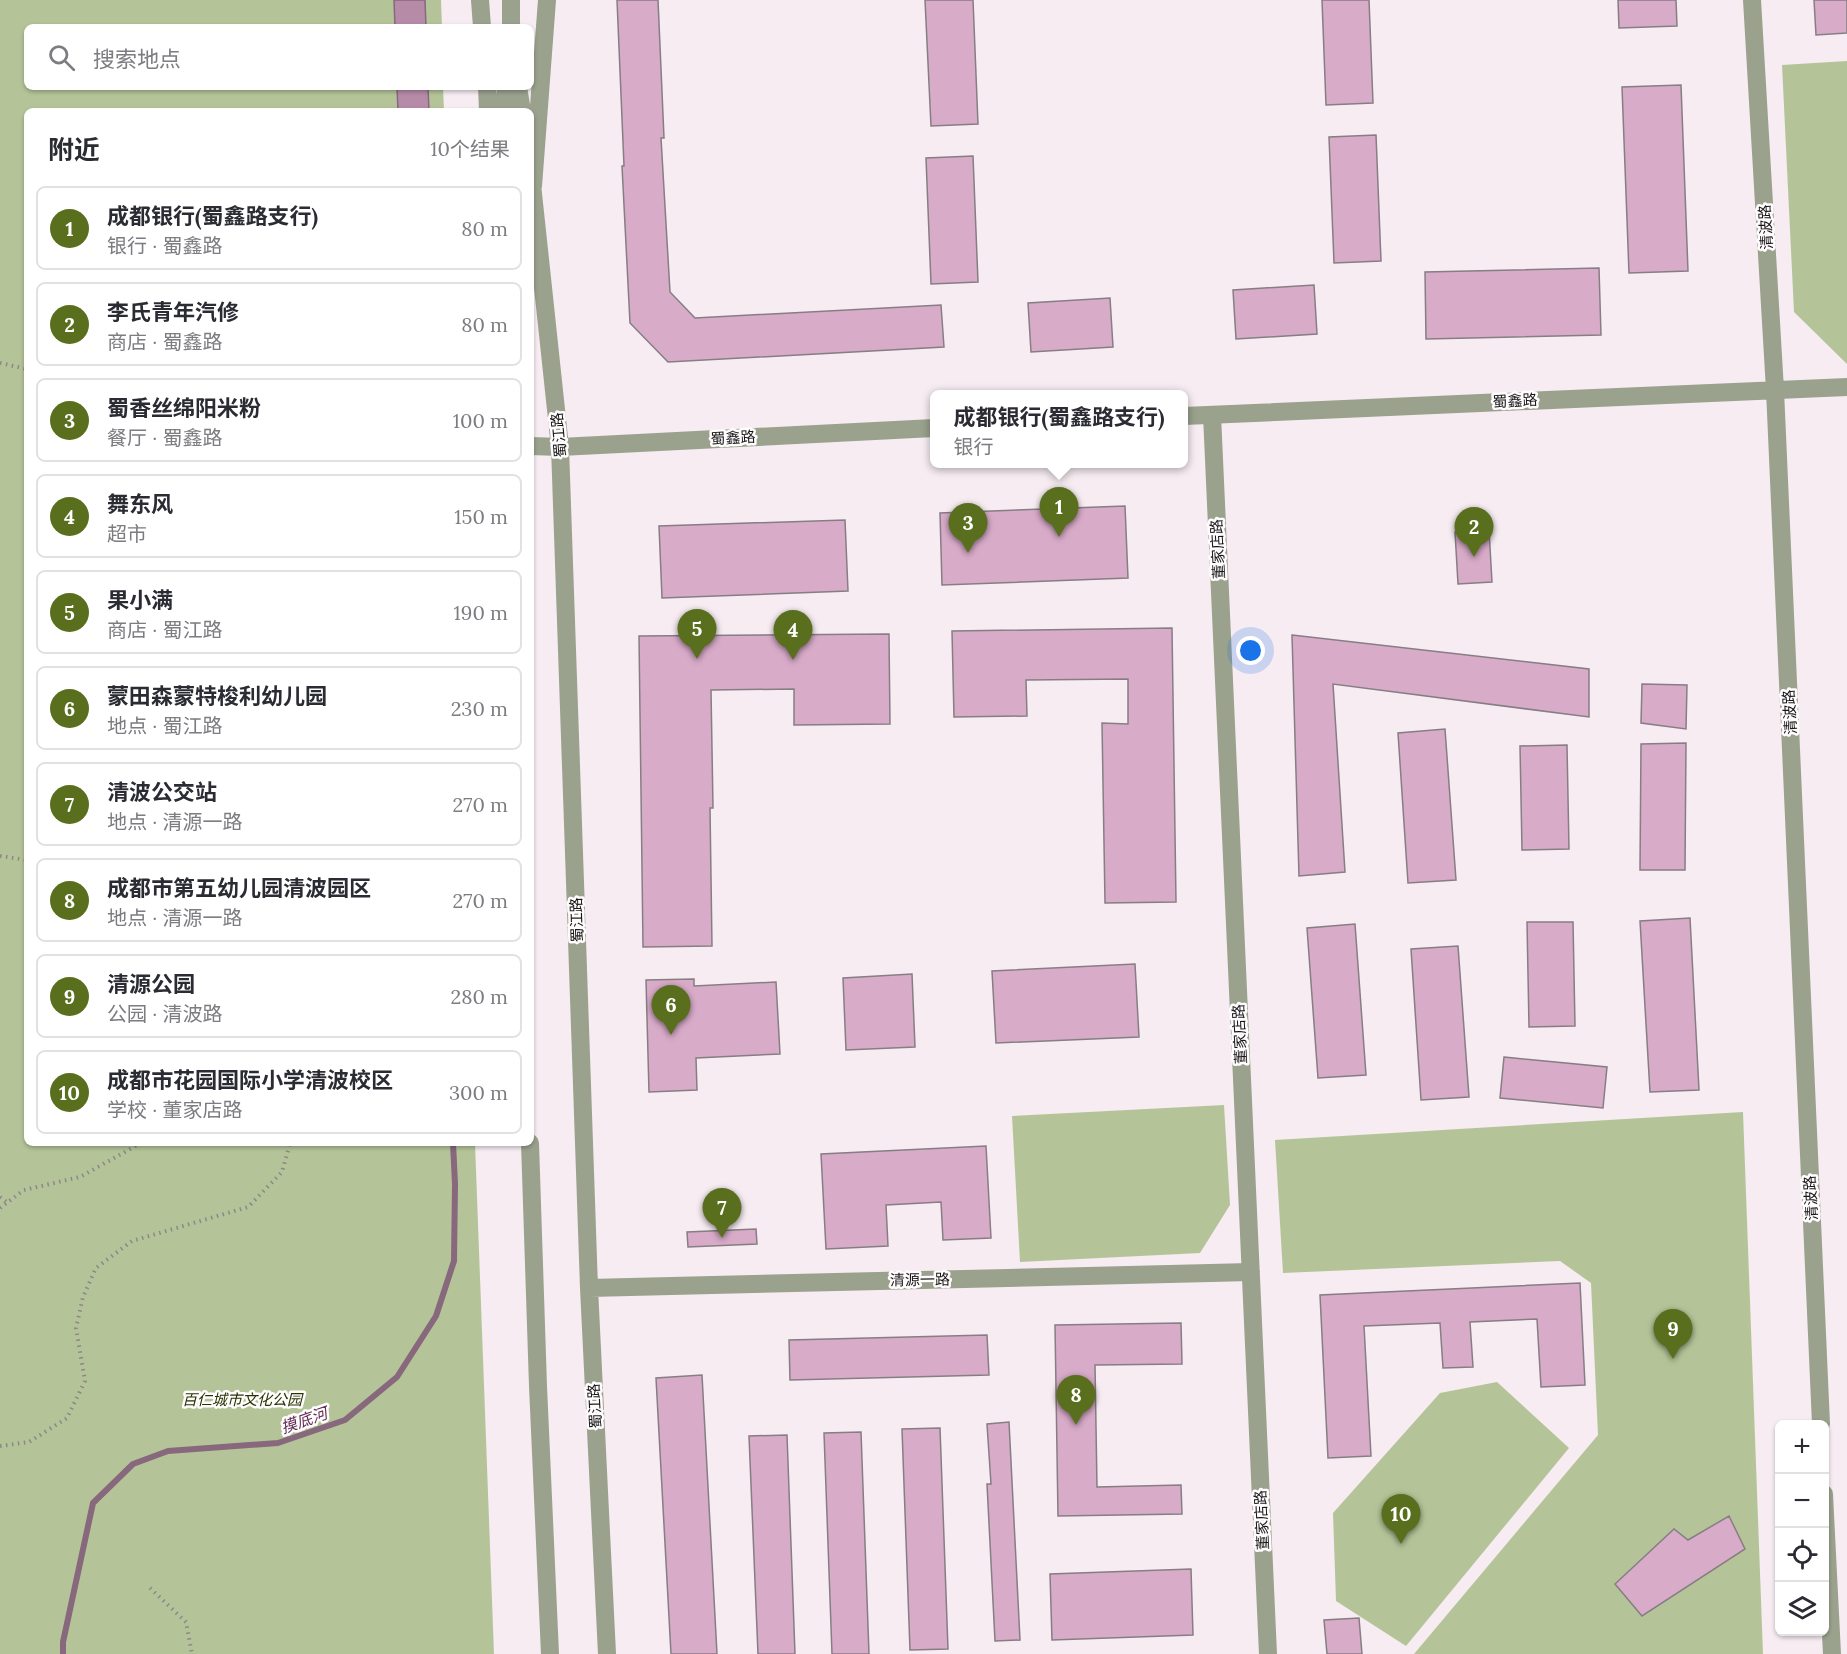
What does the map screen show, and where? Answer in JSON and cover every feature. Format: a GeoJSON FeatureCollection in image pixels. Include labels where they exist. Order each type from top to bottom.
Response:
{"type":"FeatureCollection","features":[{"type":"Feature","properties":{"kind":"street"},"geometry":{"type":"LineString","coordinates":[[480,0],[482,24]]}},
{"type":"Feature","properties":{"kind":"street"},"geometry":{"type":"LineString","coordinates":[[511,0],[511,24]]}},
{"type":"Feature","properties":{"kind":"street","name":"蜀江路"},"geometry":{"type":"LineString","coordinates":[[534,157],[547,0]]}},
{"type":"Feature","properties":{"kind":"street","name":"清波路"},"geometry":{"type":"LineString","coordinates":[[1752,0],[1775,390],[1821,1420]]}},
{"type":"Feature","properties":{"kind":"street"},"geometry":{"type":"LineString","coordinates":[[487,90],[488,108]]}},
{"type":"Feature","properties":{"kind":"street"},"geometry":{"type":"LineString","coordinates":[[504,108],[506,90]]}},
{"type":"Feature","properties":{"kind":"street"},"geometry":{"type":"LineString","coordinates":[[518,90],[522,108]]}},
{"type":"Feature","properties":{"kind":"street","name":"蜀江路"},"geometry":{"type":"LineString","coordinates":[[534,200],[560,447],[589,1288],[607,1654]]}},
{"type":"Feature","properties":{"kind":"street","name":"蜀鑫路"},"geometry":{"type":"LineString","coordinates":[[1188,416],[1847,387]]}},
{"type":"Feature","properties":{"kind":"street","name":"董家店路"},"geometry":{"type":"LineString","coordinates":[[1212,414],[1268,1654]]}},
{"type":"Feature","properties":{"kind":"street","name":"蜀鑫路"},"geometry":{"type":"LineString","coordinates":[[534,446],[560,447],[930,428]]}},
{"type":"Feature","properties":{"kind":"street"},"geometry":{"type":"LineString","coordinates":[[530,1146],[550,1654]]}},
{"type":"Feature","properties":{"kind":"street","name":"清源一路"},"geometry":{"type":"LineString","coordinates":[[589,1288],[1251,1272]]}},
{"type":"Feature","properties":{"kind":"street"},"geometry":{"type":"LineString","coordinates":[[1826,1528],[1832,1654]]}},
{"type":"Feature","properties":{"kind":"path"},"geometry":{"type":"LineString","coordinates":[[0,363],[24,368]]}},
{"type":"Feature","properties":{"kind":"path"},"geometry":{"type":"LineString","coordinates":[[0,855],[24,859]]}},
{"type":"Feature","properties":{"kind":"path"},"geometry":{"type":"LineString","coordinates":[[0,1208],[24,1190],[80,1177],[136,1146]]}},
{"type":"Feature","properties":{"kind":"path"},"geometry":{"type":"LineString","coordinates":[[0,1446],[29,1442],[67,1418],[85,1381],[76,1328],[83,1297],[96,1268],[132,1241],[248,1207],[282,1172],[289,1146]]}},
{"type":"Feature","properties":{"kind":"path"},"geometry":{"type":"LineString","coordinates":[[0,1197],[8,1203]]}},
{"type":"Feature","properties":{"kind":"path"},"geometry":{"type":"LineString","coordinates":[[150,1588],[186,1622],[192,1654]]}},
{"type":"Feature","properties":{"kind":"green space","name":"百仁城市文化公园"},"geometry":{"type":"Polygon","coordinates":[[[0,0],[441,0],[442,24],[24,24],[24,90],[443,90],[444,108],[24,108],[24,1146],[475,1146],[494,1654],[0,1654],[0,0]]]}},
{"type":"Feature","properties":{"kind":"green space"},"geometry":{"type":"Polygon","coordinates":[[[1847,61],[1847,364],[1794,312],[1782,65],[1847,61]]]}},
{"type":"Feature","properties":{"kind":"green space"},"geometry":{"type":"Polygon","coordinates":[[[1224,1105],[1230,1205],[1200,1253],[1020,1262],[1012,1116],[1224,1105]]]}},
{"type":"Feature","properties":{"kind":"green space"},"geometry":{"type":"Polygon","coordinates":[[[1743,1112],[1763,1654],[1414,1654],[1598,1435],[1591,1283],[1560,1261],[1283,1273],[1275,1140],[1743,1112]]]}},
{"type":"Feature","properties":{"kind":"green space"},"geometry":{"type":"Polygon","coordinates":[[[1497,1382],[1569,1448],[1406,1646],[1336,1601],[1333,1513],[1440,1393],[1497,1382]]]}},
{"type":"Feature","properties":{"kind":"shaded area"},"geometry":{"type":"Polygon","coordinates":[[[394,0],[425,0],[426,24],[395,24],[394,0]]]}},
{"type":"Feature","properties":{"kind":"shaded area"},"geometry":{"type":"Polygon","coordinates":[[[397,90],[428,90],[429,108],[398,108],[397,90]]]}},
{"type":"Feature","properties":{"kind":"building"},"geometry":{"type":"Polygon","coordinates":[[[617,0],[658,0],[664,138],[661,138],[670,292],[695,318],[941,305],[944,347],[668,362],[630,323],[617,0]]]}},
{"type":"Feature","properties":{"kind":"building"},"geometry":{"type":"Polygon","coordinates":[[[925,0],[973,0],[978,124],[931,126],[925,0]]]}},
{"type":"Feature","properties":{"kind":"building"},"geometry":{"type":"Polygon","coordinates":[[[1322,0],[1369,0],[1373,103],[1326,105],[1322,0]]]}},
{"type":"Feature","properties":{"kind":"building"},"geometry":{"type":"Polygon","coordinates":[[[1618,0],[1676,0],[1677,26],[1619,28],[1618,0]]]}},
{"type":"Feature","properties":{"kind":"building"},"geometry":{"type":"Polygon","coordinates":[[[1814,0],[1847,0],[1847,33],[1816,35],[1814,0]]]}},
{"type":"Feature","properties":{"kind":"building"},"geometry":{"type":"Polygon","coordinates":[[[1681,85],[1688,271],[1629,273],[1622,87],[1681,85]]]}},
{"type":"Feature","properties":{"kind":"building"},"geometry":{"type":"Polygon","coordinates":[[[1376,135],[1381,261],[1334,263],[1329,137],[1376,135]]]}},
{"type":"Feature","properties":{"kind":"building"},"geometry":{"type":"Polygon","coordinates":[[[973,156],[978,282],[931,284],[926,158],[973,156]]]}},
{"type":"Feature","properties":{"kind":"building"},"geometry":{"type":"Polygon","coordinates":[[[1599,268],[1601,335],[1426,339],[1425,272],[1599,268]]]}},
{"type":"Feature","properties":{"kind":"building"},"geometry":{"type":"Polygon","coordinates":[[[1314,285],[1317,334],[1236,339],[1233,290],[1314,285]]]}},
{"type":"Feature","properties":{"kind":"building"},"geometry":{"type":"Polygon","coordinates":[[[1110,298],[1113,347],[1031,352],[1028,303],[1110,298]]]}},
{"type":"Feature","properties":{"kind":"building"},"geometry":{"type":"Polygon","coordinates":[[[1125,506],[1128,578],[942,585],[940,513],[1125,506]]]}},
{"type":"Feature","properties":{"kind":"building"},"geometry":{"type":"Polygon","coordinates":[[[845,520],[848,591],[662,598],[659,526],[845,520]]]}},
{"type":"Feature","properties":{"kind":"building"},"geometry":{"type":"Polygon","coordinates":[[[1489,530],[1492,582],[1458,584],[1455,532],[1489,530]]]}},
{"type":"Feature","properties":{"kind":"building"},"geometry":{"type":"Polygon","coordinates":[[[1172,628],[1176,902],[1105,903],[1102,723],[1128,724],[1128,679],[1026,680],[1027,716],[954,717],[952,631],[1172,628]]]}},
{"type":"Feature","properties":{"kind":"building"},"geometry":{"type":"Polygon","coordinates":[[[889,634],[890,724],[794,725],[794,689],[711,690],[712,946],[643,947],[639,636],[889,634]]]}},
{"type":"Feature","properties":{"kind":"building"},"geometry":{"type":"Polygon","coordinates":[[[1292,635],[1589,669],[1589,717],[1333,684],[1345,872],[1299,876],[1292,635]]]}},
{"type":"Feature","properties":{"kind":"building"},"geometry":{"type":"Polygon","coordinates":[[[1642,684],[1687,685],[1686,729],[1641,723],[1642,684]]]}},
{"type":"Feature","properties":{"kind":"building"},"geometry":{"type":"Polygon","coordinates":[[[1445,729],[1456,880],[1408,883],[1398,733],[1445,729]]]}},
{"type":"Feature","properties":{"kind":"building"},"geometry":{"type":"Polygon","coordinates":[[[1686,743],[1685,870],[1640,870],[1641,744],[1686,743]]]}},
{"type":"Feature","properties":{"kind":"building"},"geometry":{"type":"Polygon","coordinates":[[[1567,745],[1569,849],[1522,850],[1520,746],[1567,745]]]}},
{"type":"Feature","properties":{"kind":"building"},"geometry":{"type":"Polygon","coordinates":[[[1690,918],[1699,1090],[1650,1092],[1640,921],[1690,918]]]}},
{"type":"Feature","properties":{"kind":"building"},"geometry":{"type":"Polygon","coordinates":[[[1527,922],[1573,922],[1575,1026],[1529,1027],[1527,922]]]}},
{"type":"Feature","properties":{"kind":"building"},"geometry":{"type":"Polygon","coordinates":[[[1355,924],[1366,1075],[1318,1078],[1307,928],[1355,924]]]}},
{"type":"Feature","properties":{"kind":"building"},"geometry":{"type":"Polygon","coordinates":[[[1458,946],[1469,1097],[1421,1100],[1411,949],[1458,946]]]}},
{"type":"Feature","properties":{"kind":"building"},"geometry":{"type":"Polygon","coordinates":[[[1135,964],[1139,1037],[996,1043],[992,971],[1135,964]]]}},
{"type":"Feature","properties":{"kind":"building"},"geometry":{"type":"Polygon","coordinates":[[[912,974],[915,1047],[846,1050],[843,978],[912,974]]]}},
{"type":"Feature","properties":{"kind":"building"},"geometry":{"type":"Polygon","coordinates":[[[694,979],[694,986],[776,982],[780,1054],[696,1058],[697,1090],[649,1092],[646,980],[694,979]]]}},
{"type":"Feature","properties":{"kind":"building"},"geometry":{"type":"Polygon","coordinates":[[[1504,1057],[1607,1067],[1603,1108],[1500,1098],[1504,1057]]]}},
{"type":"Feature","properties":{"kind":"building"},"geometry":{"type":"Polygon","coordinates":[[[986,1146],[991,1238],[943,1240],[941,1202],[886,1205],[888,1246],[826,1249],[821,1154],[986,1146]]]}},
{"type":"Feature","properties":{"kind":"building"},"geometry":{"type":"Polygon","coordinates":[[[756,1229],[757,1244],[688,1247],[687,1232],[756,1229]]]}},
{"type":"Feature","properties":{"kind":"building"},"geometry":{"type":"Polygon","coordinates":[[[1580,1283],[1585,1385],[1541,1387],[1537,1319],[1470,1322],[1473,1367],[1443,1368],[1440,1323],[1364,1326],[1371,1456],[1328,1458],[1320,1295],[1580,1283]]]}},
{"type":"Feature","properties":{"kind":"building"},"geometry":{"type":"Polygon","coordinates":[[[1181,1323],[1182,1364],[1095,1365],[1097,1487],[1181,1485],[1182,1514],[1058,1516],[1055,1325],[1181,1323]]]}},
{"type":"Feature","properties":{"kind":"building"},"geometry":{"type":"Polygon","coordinates":[[[987,1335],[989,1375],[790,1380],[789,1340],[987,1335]]]}},
{"type":"Feature","properties":{"kind":"building"},"geometry":{"type":"Polygon","coordinates":[[[702,1375],[717,1654],[671,1654],[656,1378],[702,1375]]]}},
{"type":"Feature","properties":{"kind":"building"},"geometry":{"type":"Polygon","coordinates":[[[1009,1422],[1020,1640],[995,1641],[987,1484],[991,1484],[987,1424],[1009,1422]]]}},
{"type":"Feature","properties":{"kind":"building"},"geometry":{"type":"Polygon","coordinates":[[[940,1428],[948,1649],[910,1650],[902,1429],[940,1428]]]}},
{"type":"Feature","properties":{"kind":"building"},"geometry":{"type":"Polygon","coordinates":[[[861,1432],[869,1654],[832,1654],[824,1433],[861,1432]]]}},
{"type":"Feature","properties":{"kind":"building"},"geometry":{"type":"Polygon","coordinates":[[[787,1435],[795,1654],[758,1654],[749,1436],[787,1435]]]}},
{"type":"Feature","properties":{"kind":"building"},"geometry":{"type":"Polygon","coordinates":[[[1729,1516],[1745,1549],[1642,1616],[1615,1584],[1674,1529],[1688,1540],[1729,1516]]]}},
{"type":"Feature","properties":{"kind":"building"},"geometry":{"type":"Polygon","coordinates":[[[1191,1569],[1193,1635],[1052,1640],[1050,1574],[1191,1569]]]}},
{"type":"Feature","properties":{"kind":"building"},"geometry":{"type":"Polygon","coordinates":[[[1359,1618],[1362,1654],[1327,1654],[1324,1620],[1359,1618]]]}},
{"type":"Feature","properties":{"kind":"waterway","name":"摸底河"},"geometry":{"type":"LineString","coordinates":[[63,1654],[63,1642],[93,1503],[133,1464],[168,1451],[278,1443],[345,1420],[397,1377],[436,1316],[454,1261],[453,1146]]}},
{"type":"Feature","properties":{"kind":"place","name":"成都银行(蜀鑫路支行)"},"geometry":{"type":"Point","coordinates":[1059,537]}},
{"type":"Feature","properties":{"kind":"place","name":"蜀香丝绵阳米粉"},"geometry":{"type":"Point","coordinates":[968,553]}},
{"type":"Feature","properties":{"kind":"place","name":"李氏青年汽修"},"geometry":{"type":"Point","coordinates":[1474,557]}},
{"type":"Feature","properties":{"kind":"place","name":"果小满"},"geometry":{"type":"Point","coordinates":[697,659]}},
{"type":"Feature","properties":{"kind":"place","name":"舞东风"},"geometry":{"type":"Point","coordinates":[793,660]}},
{"type":"Feature","properties":{"kind":"place","name":"蒙田森蒙特梭利幼儿园"},"geometry":{"type":"Point","coordinates":[671,1035]}},
{"type":"Feature","properties":{"kind":"place","name":"清波公交站"},"geometry":{"type":"Point","coordinates":[722,1238]}},
{"type":"Feature","properties":{"kind":"place","name":"清源公园"},"geometry":{"type":"Point","coordinates":[1673,1359]}},
{"type":"Feature","properties":{"kind":"place","name":"成都市第五幼儿园清波园区"},"geometry":{"type":"Point","coordinates":[1076,1425]}},
{"type":"Feature","properties":{"kind":"place","name":"成都市花园国际小学清波校区"},"geometry":{"type":"Point","coordinates":[1401,1544]}}]}
